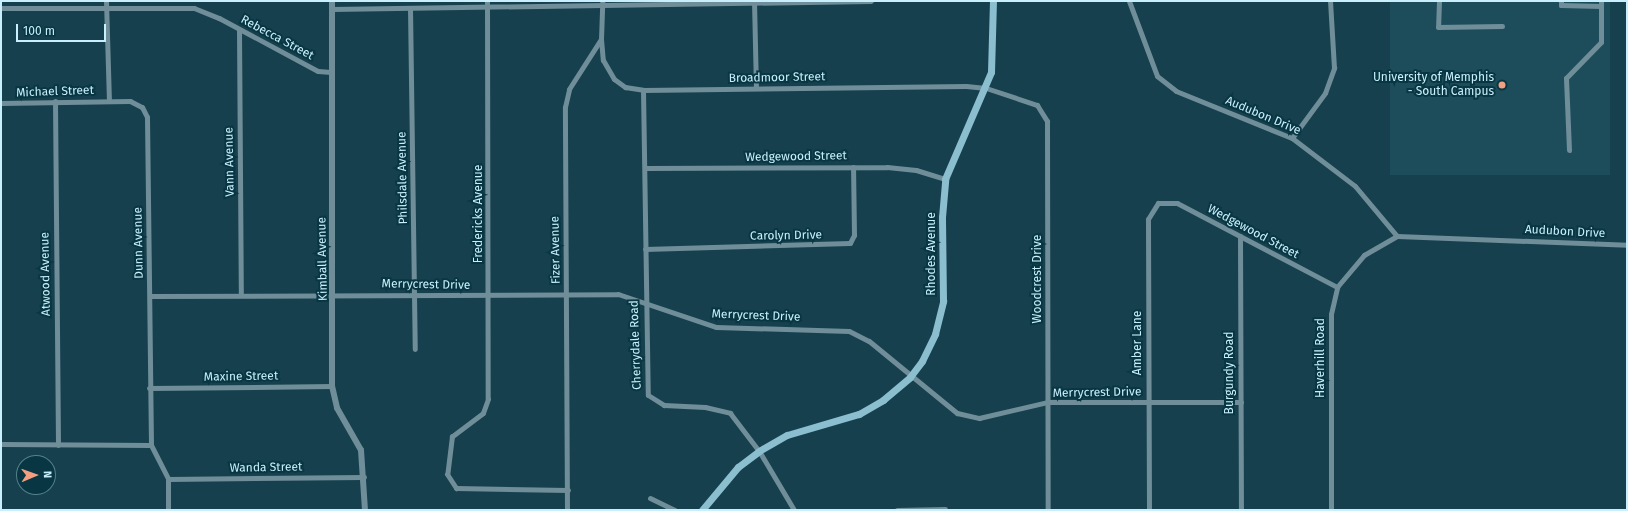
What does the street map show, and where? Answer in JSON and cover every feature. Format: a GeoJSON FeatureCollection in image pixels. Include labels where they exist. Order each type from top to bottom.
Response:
{"type":"FeatureCollection","features":[{"type":"Feature","properties":{"kind":"main road","name":"Rhodes Avenue"},"geometry":{"type":"LineString","coordinates":[[702,510],[738,467],[759,451],[787,436],[859,414],[910,377],[935,334],[943,301],[945,179],[986,88],[993,52],[993,1]]}},
{"type":"Feature","properties":{"kind":"street"},"geometry":{"type":"LineString","coordinates":[[106,1],[109,100]]}},
{"type":"Feature","properties":{"kind":"street","name":"Kimball Avenue"},"geometry":{"type":"LineString","coordinates":[[332,1],[331,72],[334,294],[332,386],[337,408],[362,450],[365,510]]}},
{"type":"Feature","properties":{"kind":"street"},"geometry":{"type":"LineString","coordinates":[[332,9],[410,8],[487,4],[870,1]]}},
{"type":"Feature","properties":{"kind":"street","name":"Audubon Drive"},"geometry":{"type":"LineString","coordinates":[[1129,1],[1157,76],[1171,88],[1292,138],[1355,186],[1397,236],[1627,245]]}},
{"type":"Feature","properties":{"kind":"street"},"geometry":{"type":"LineString","coordinates":[[1292,138],[1325,93],[1334,68],[1330,1]]}},
{"type":"Feature","properties":{"kind":"street"},"geometry":{"type":"LineString","coordinates":[[1439,1],[1438,27],[1502,26]]}},
{"type":"Feature","properties":{"kind":"street"},"geometry":{"type":"LineString","coordinates":[[1561,1],[1561,5],[1601,3],[1601,42],[1566,78],[1569,150]]}},
{"type":"Feature","properties":{"kind":"street"},"geometry":{"type":"LineString","coordinates":[[754,2],[756,88]]}},
{"type":"Feature","properties":{"kind":"street"},"geometry":{"type":"LineString","coordinates":[[602,3],[602,39]]}},
{"type":"Feature","properties":{"kind":"street","name":"Fredericks Avenue"},"geometry":{"type":"LineString","coordinates":[[487,4],[490,296],[488,399],[483,413],[452,436],[447,474],[456,488],[467,490],[568,490]]}},
{"type":"Feature","properties":{"kind":"street","name":"Rebecca Street"},"geometry":{"type":"LineString","coordinates":[[1,8],[194,8],[219,18],[238,30],[318,71],[331,72]]}},
{"type":"Feature","properties":{"kind":"street","name":"Philsdale Avenue"},"geometry":{"type":"LineString","coordinates":[[410,8],[415,349]]}},
{"type":"Feature","properties":{"kind":"street","name":"Vann Avenue"},"geometry":{"type":"LineString","coordinates":[[238,30],[241,294]]}},
{"type":"Feature","properties":{"kind":"street","name":"Broadmoor Street"},"geometry":{"type":"LineString","coordinates":[[602,39],[604,60],[614,79],[625,87],[642,90],[756,88],[986,88]]}},
{"type":"Feature","properties":{"kind":"street","name":"Fizer Avenue"},"geometry":{"type":"LineString","coordinates":[[566,510],[568,490],[564,106],[569,89],[602,39]]}},
{"type":"Feature","properties":{"kind":"street","name":"Woodcrest Drive"},"geometry":{"type":"LineString","coordinates":[[986,88],[1037,105],[1048,121],[1048,510]]}},
{"type":"Feature","properties":{"kind":"street","name":"Cherrydale Road"},"geometry":{"type":"LineString","coordinates":[[642,90],[645,249],[644,300],[648,395],[664,405],[705,406],[730,413],[759,451],[794,510]]}},
{"type":"Feature","properties":{"kind":"street","name":"Michael Street"},"geometry":{"type":"LineString","coordinates":[[1,103],[109,100]]}},
{"type":"Feature","properties":{"kind":"street","name":"Dunn Avenue"},"geometry":{"type":"LineString","coordinates":[[109,100],[130,101],[142,107],[147,117],[150,296],[149,388],[151,445],[168,479],[168,510]]}},
{"type":"Feature","properties":{"kind":"street","name":"Atwood Avenue"},"geometry":{"type":"LineString","coordinates":[[55,101],[58,446]]}},
{"type":"Feature","properties":{"kind":"street","name":"Wedgewood Street"},"geometry":{"type":"LineString","coordinates":[[644,168],[853,167],[916,170],[945,179]]}},
{"type":"Feature","properties":{"kind":"street","name":"Carolyn Drive"},"geometry":{"type":"LineString","coordinates":[[645,249],[850,243],[854,235],[853,167]]}},
{"type":"Feature","properties":{"kind":"street","name":"Wedgewood Street"},"geometry":{"type":"LineString","coordinates":[[1158,203],[1178,203],[1337,287]]}},
{"type":"Feature","properties":{"kind":"street","name":"Amber Lane"},"geometry":{"type":"LineString","coordinates":[[1149,510],[1148,219],[1158,203]]}},
{"type":"Feature","properties":{"kind":"street","name":"Burgundy Road"},"geometry":{"type":"LineString","coordinates":[[1240,236],[1241,510]]}},
{"type":"Feature","properties":{"kind":"street","name":"Haverhill Road"},"geometry":{"type":"LineString","coordinates":[[1331,510],[1331,314],[1337,287],[1364,255],[1397,236]]}},
{"type":"Feature","properties":{"kind":"street","name":"Merrycrest Drive"},"geometry":{"type":"LineString","coordinates":[[150,296],[241,294],[414,294],[490,296],[618,294],[644,300],[716,327],[849,331],[869,341],[910,377],[957,413],[979,418],[1048,402],[1240,402]]}},
{"type":"Feature","properties":{"kind":"street","name":"Maxine Street"},"geometry":{"type":"LineString","coordinates":[[149,388],[332,386]]}},
{"type":"Feature","properties":{"kind":"street"},"geometry":{"type":"LineString","coordinates":[[1,444],[58,446],[151,445]]}},
{"type":"Feature","properties":{"kind":"street","name":"Wanda Street"},"geometry":{"type":"LineString","coordinates":[[168,479],[364,477]]}},
{"type":"Feature","properties":{"kind":"street"},"geometry":{"type":"LineString","coordinates":[[650,498],[675,510]]}},
{"type":"Feature","properties":{"kind":"street"},"geometry":{"type":"LineString","coordinates":[[897,510],[945,509]]}},
{"type":"Feature","properties":{"kind":"shaded area","name":"University of Memphis - South Campus"},"geometry":{"type":"Polygon","coordinates":[[[1390,1],[1610,1],[1610,175],[1390,175],[1390,1]]]}},
{"type":"Feature","properties":{"kind":"place","name":"University of Memphis - South Campus"},"geometry":{"type":"Point","coordinates":[1502,85]}}]}
